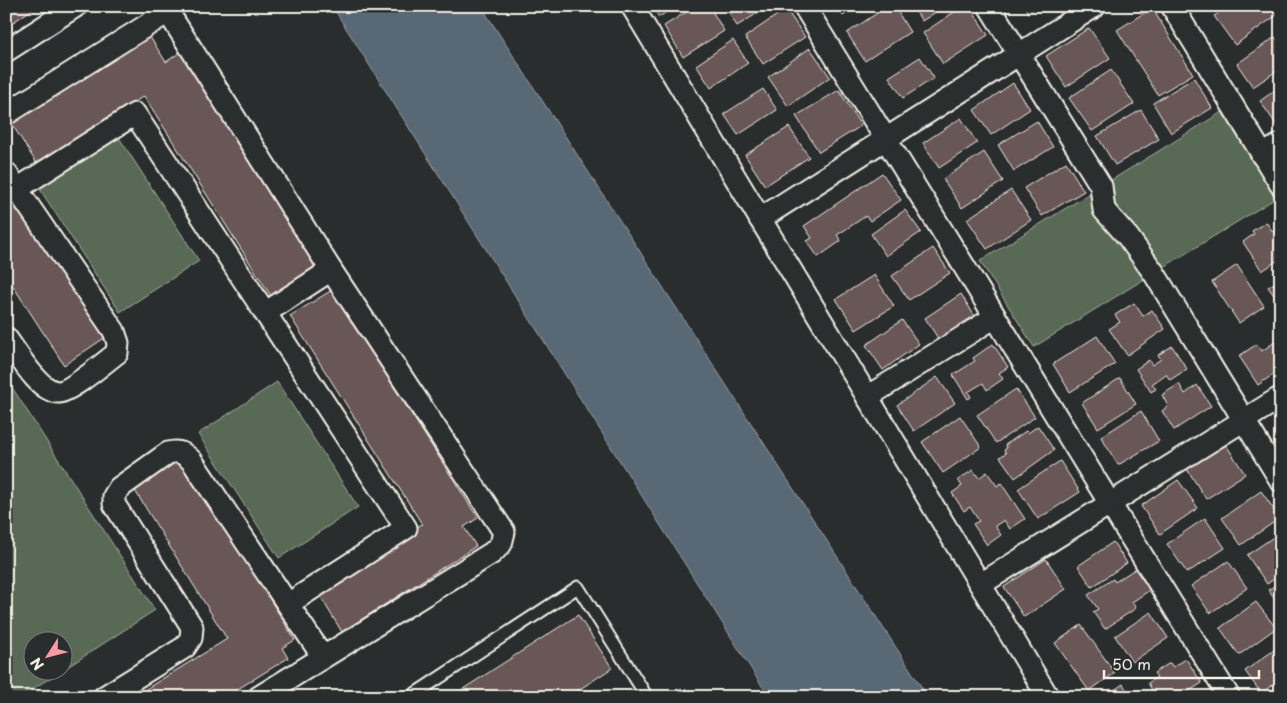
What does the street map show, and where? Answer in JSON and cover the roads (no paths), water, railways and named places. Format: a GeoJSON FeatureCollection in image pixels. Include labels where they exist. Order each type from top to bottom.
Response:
{"type":"FeatureCollection","features":[{"type":"Feature","properties":{"kind":"street"},"geometry":{"type":"LineString","coordinates":[[6,50],[76,6]]}},
{"type":"Feature","properties":{"kind":"street"},"geometry":{"type":"LineString","coordinates":[[632,6],[1048,697]]}},
{"type":"Feature","properties":{"kind":"street"},"geometry":{"type":"LineString","coordinates":[[804,6],[1229,697]]}},
{"type":"Feature","properties":{"kind":"street"},"geometry":{"type":"LineString","coordinates":[[989,6],[1101,186],[1104,210],[1128,237],[1154,273],[1281,481]]}},
{"type":"Feature","properties":{"kind":"street"},"geometry":{"type":"LineString","coordinates":[[760,219],[1095,6]]}},
{"type":"Feature","properties":{"kind":"street"},"geometry":{"type":"LineString","coordinates":[[1172,6],[1281,185]]}},
{"type":"Feature","properties":{"kind":"street"},"geometry":{"type":"LineString","coordinates":[[6,114],[166,9],[331,270],[504,532],[500,544],[492,553],[259,697]]}},
{"type":"Feature","properties":{"kind":"street"},"geometry":{"type":"LineString","coordinates":[[6,338],[38,382],[50,390],[59,392],[69,389],[117,353],[118,343],[114,331],[12,181],[135,114],[406,528],[288,604]]}},
{"type":"Feature","properties":{"kind":"street"},"geometry":{"type":"LineString","coordinates":[[1262,155],[1281,144]]}},
{"type":"Feature","properties":{"kind":"street"},"geometry":{"type":"LineString","coordinates":[[266,312],[331,270]]}},
{"type":"Feature","properties":{"kind":"street"},"geometry":{"type":"LineString","coordinates":[[868,397],[995,317]]}},
{"type":"Feature","properties":{"kind":"street"},"geometry":{"type":"LineString","coordinates":[[980,584],[1281,397]]}},
{"type":"Feature","properties":{"kind":"street"},"geometry":{"type":"LineString","coordinates":[[104,697],[185,647],[192,638],[192,627],[114,504],[114,496],[119,488],[168,453],[176,451],[184,453],[192,461],[323,658]]}},
{"type":"Feature","properties":{"kind":"lane"},"geometry":{"type":"LineString","coordinates":[[410,697],[578,588],[647,697]]}},
{"type":"Feature","properties":{"kind":"water"},"geometry":{"type":"Polygon","coordinates":[[[332,6],[481,6],[928,697],[769,697],[332,6]]]}}]}
